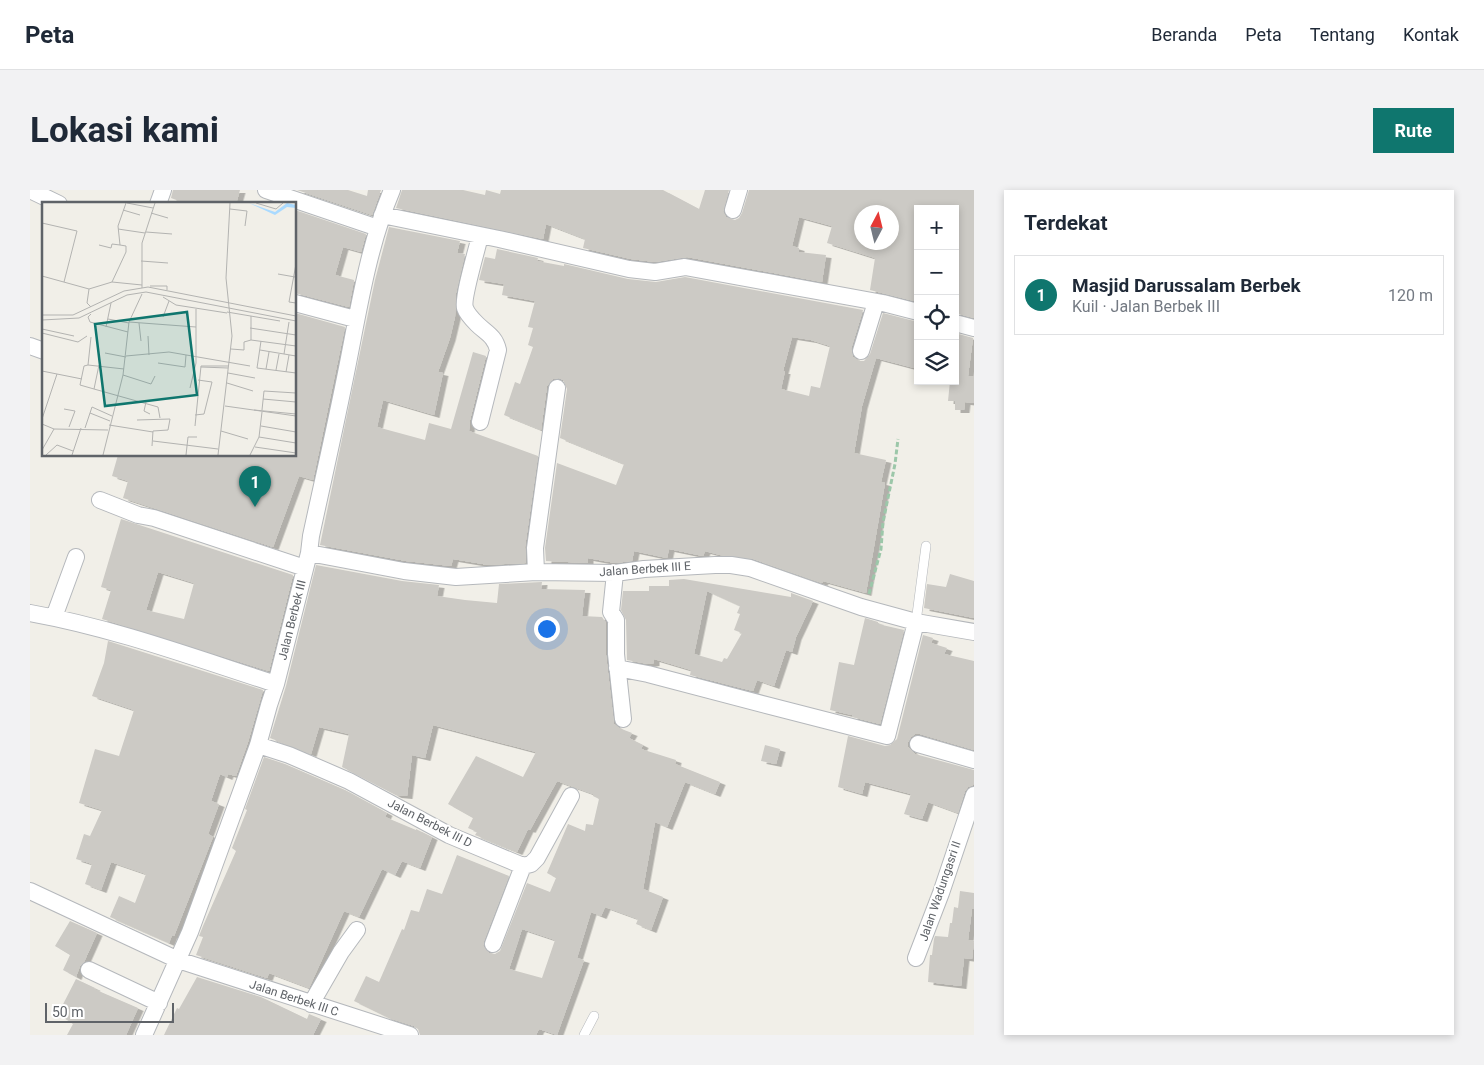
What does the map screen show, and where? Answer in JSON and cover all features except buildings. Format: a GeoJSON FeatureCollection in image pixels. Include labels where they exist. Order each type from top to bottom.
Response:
{"type":"FeatureCollection","features":[{"type":"Feature","properties":{"kind":"street"},"geometry":{"type":"LineString","coordinates":[[30,190],[55,202]]}},
{"type":"Feature","properties":{"kind":"street"},"geometry":{"type":"LineString","coordinates":[[159,202],[164,190]]}},
{"type":"Feature","properties":{"kind":"street"},"geometry":{"type":"LineString","coordinates":[[266,190],[380,222],[499,239],[628,268],[654,272],[685,267],[876,302],[914,311]]}},
{"type":"Feature","properties":{"kind":"street","name":"Jalan Berbek III"},"geometry":{"type":"LineString","coordinates":[[144,1035],[178,960],[258,745],[276,684],[307,561],[355,319],[380,222],[392,190]]}},
{"type":"Feature","properties":{"kind":"street"},"geometry":{"type":"LineString","coordinates":[[733,210],[739,190]]}},
{"type":"Feature","properties":{"kind":"street"},"geometry":{"type":"LineString","coordinates":[[480,236],[464,303],[468,315],[490,333],[497,343],[498,350],[480,422]]}},
{"type":"Feature","properties":{"kind":"street"},"geometry":{"type":"LineString","coordinates":[[861,351],[876,302]]}},
{"type":"Feature","properties":{"kind":"street"},"geometry":{"type":"LineString","coordinates":[[296,303],[355,319]]}},
{"type":"Feature","properties":{"kind":"street"},"geometry":{"type":"LineString","coordinates":[[959,323],[974,328]]}},
{"type":"Feature","properties":{"kind":"street"},"geometry":{"type":"LineString","coordinates":[[30,346],[42,350]]}},
{"type":"Feature","properties":{"kind":"street"},"geometry":{"type":"LineString","coordinates":[[536,572],[535,548],[557,388]]}},
{"type":"Feature","properties":{"kind":"street","name":"Jalan Berbek III E"},"geometry":{"type":"LineString","coordinates":[[100,500],[138,515],[307,561],[456,577],[536,572],[615,573],[644,569],[731,565],[750,568],[861,607],[916,622],[974,632]]}},
{"type":"Feature","properties":{"kind":"street"},"geometry":{"type":"LineString","coordinates":[[54,618],[76,557]]}},
{"type":"Feature","properties":{"kind":"street"},"geometry":{"type":"LineString","coordinates":[[615,573],[611,612],[616,620],[617,668],[623,719]]}},
{"type":"Feature","properties":{"kind":"street"},"geometry":{"type":"LineString","coordinates":[[30,613],[137,640],[276,684]]}},
{"type":"Feature","properties":{"kind":"street"},"geometry":{"type":"LineString","coordinates":[[617,668],[648,674],[887,736],[916,622]]}},
{"type":"Feature","properties":{"kind":"street"},"geometry":{"type":"LineString","coordinates":[[918,744],[974,760]]}},
{"type":"Feature","properties":{"kind":"street","name":"Jalan Berbek III D"},"geometry":{"type":"LineString","coordinates":[[258,745],[348,781],[448,835],[522,866]]}},
{"type":"Feature","properties":{"kind":"street","name":"Jalan Wadungasri II"},"geometry":{"type":"LineString","coordinates":[[916,958],[941,893],[974,795]]}},
{"type":"Feature","properties":{"kind":"street"},"geometry":{"type":"LineString","coordinates":[[493,944],[522,866],[531,864],[537,858],[572,796]]}},
{"type":"Feature","properties":{"kind":"street","name":"Jalan Berbek III C"},"geometry":{"type":"LineString","coordinates":[[30,891],[178,960],[410,1035]]}},
{"type":"Feature","properties":{"kind":"street"},"geometry":{"type":"LineString","coordinates":[[311,1004],[357,930]]}},
{"type":"Feature","properties":{"kind":"street"},"geometry":{"type":"LineString","coordinates":[[89,970],[159,1003]]}},
{"type":"Feature","properties":{"kind":"lane"},"geometry":{"type":"LineString","coordinates":[[916,622],[926,546]]}},
{"type":"Feature","properties":{"kind":"lane"},"geometry":{"type":"LineString","coordinates":[[584,1035],[594,1016]]}},
{"type":"Feature","properties":{"kind":"path"},"geometry":{"type":"LineString","coordinates":[[861,607],[868,595],[881,549],[883,522],[898,439]]}},
{"type":"Feature","properties":{"kind":"place","name":"Masjid Darussalam Berbek"},"geometry":{"type":"Point","coordinates":[255,507]}}]}
